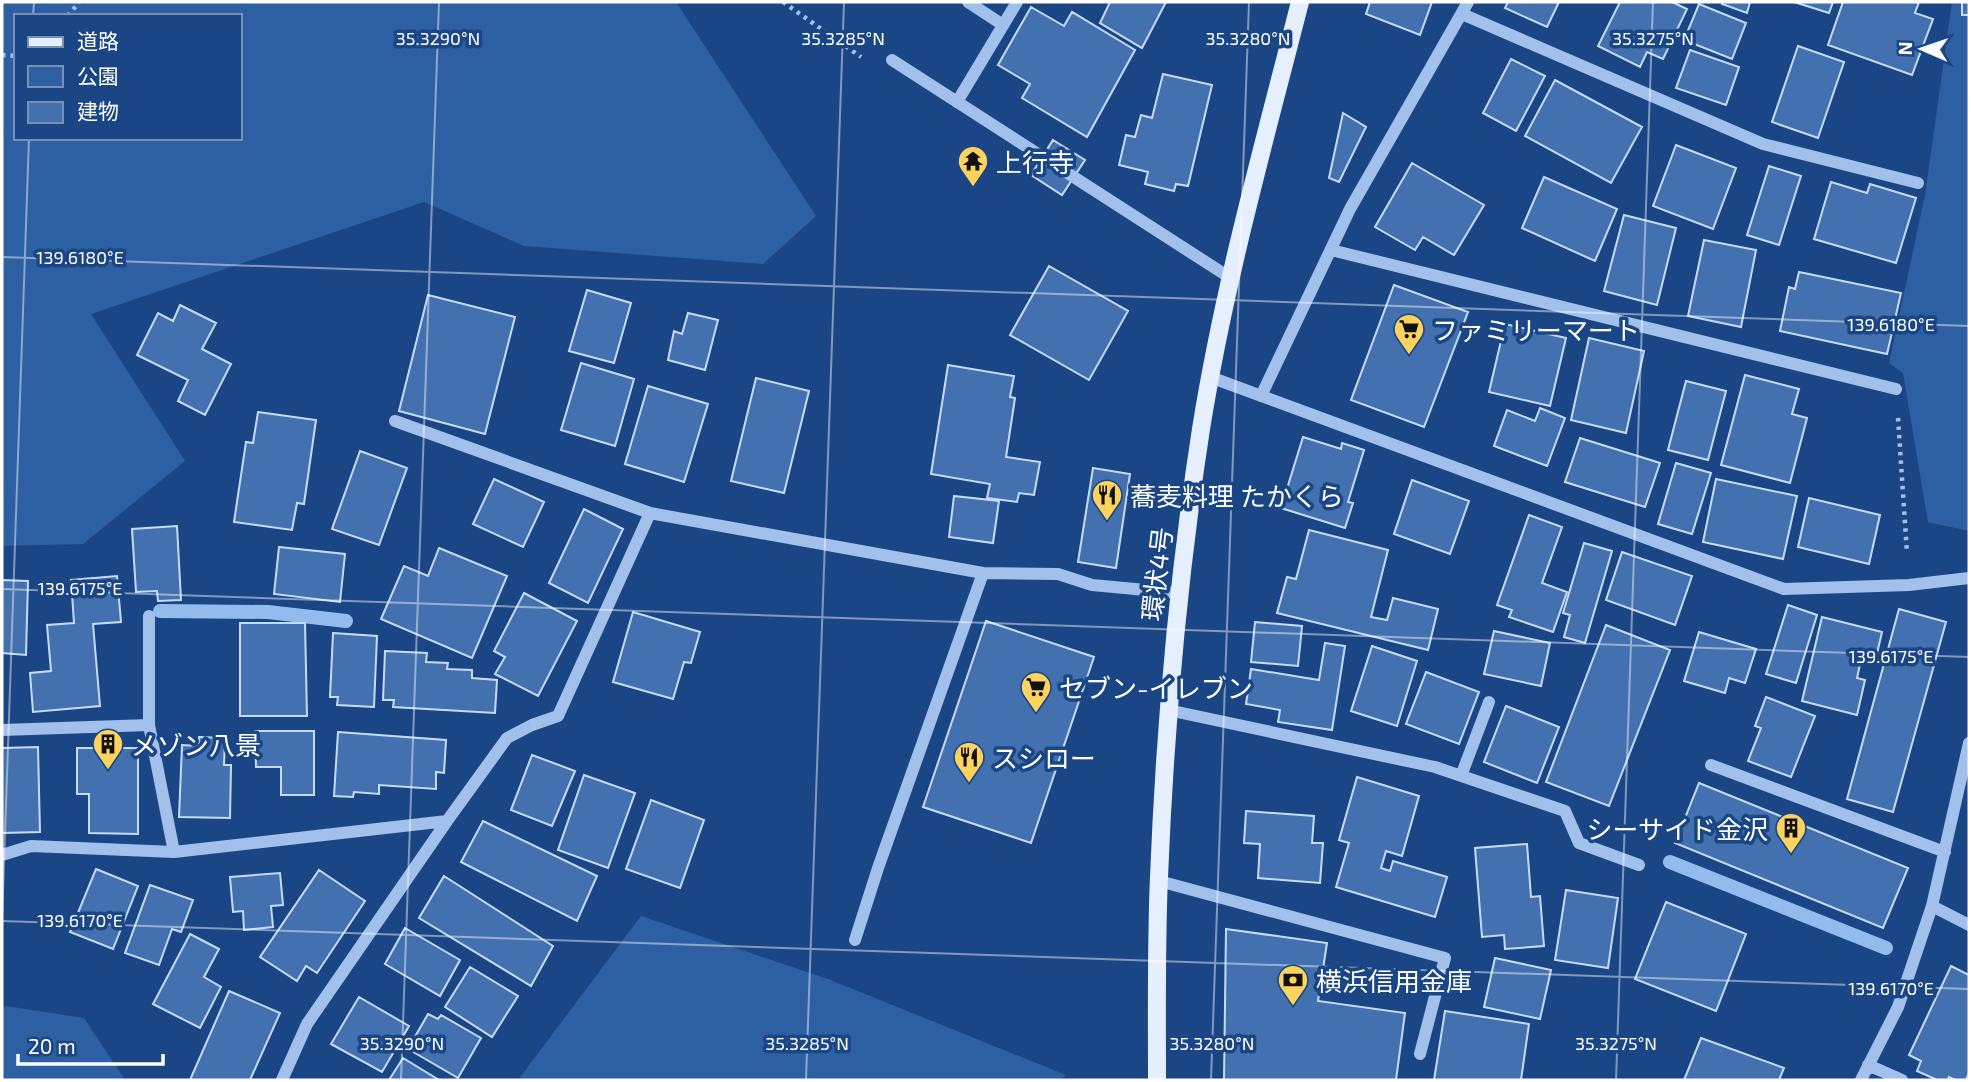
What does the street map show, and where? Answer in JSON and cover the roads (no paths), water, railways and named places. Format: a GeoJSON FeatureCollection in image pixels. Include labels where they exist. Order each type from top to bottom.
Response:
{"type":"FeatureCollection","features":[{"type":"Feature","properties":{"kind":"main road","name":"環状4号"},"geometry":{"type":"LineString","coordinates":[[1157,1080],[1159,881],[1168,710],[1178,593],[1210,377],[1231,279],[1300,2]]}},
{"type":"Feature","properties":{"kind":"street"},"geometry":{"type":"LineString","coordinates":[[968,2],[1003,25]]}},
{"type":"Feature","properties":{"kind":"street"},"geometry":{"type":"LineString","coordinates":[[957,102],[1017,2]]}},
{"type":"Feature","properties":{"kind":"street"},"geometry":{"type":"LineString","coordinates":[[1262,396],[1350,209],[1465,8],[1763,144],[1918,183]]}},
{"type":"Feature","properties":{"kind":"street"},"geometry":{"type":"LineString","coordinates":[[892,60],[1231,279]]}},
{"type":"Feature","properties":{"kind":"street"},"geometry":{"type":"LineString","coordinates":[[1331,250],[1896,389]]}},
{"type":"Feature","properties":{"kind":"street"},"geometry":{"type":"LineString","coordinates":[[1210,377],[1784,589],[1909,585],[1969,579]]}},
{"type":"Feature","properties":{"kind":"street"},"geometry":{"type":"LineString","coordinates":[[395,421],[650,513],[983,573],[1058,574],[1092,585],[1178,593]]}},
{"type":"Feature","properties":{"kind":"street"},"geometry":{"type":"LineString","coordinates":[[282,1080],[307,1024],[507,738],[558,716],[650,513]]}},
{"type":"Feature","properties":{"kind":"street"},"geometry":{"type":"LineString","coordinates":[[855,940],[983,573]]}},
{"type":"Feature","properties":{"kind":"street"},"geometry":{"type":"LineString","coordinates":[[149,616],[149,724],[174,852]]}},
{"type":"Feature","properties":{"kind":"street"},"geometry":{"type":"LineString","coordinates":[[1461,776],[1489,702]]}},
{"type":"Feature","properties":{"kind":"street"},"geometry":{"type":"LineString","coordinates":[[1168,710],[1461,776],[1565,811],[1579,843],[1639,865]]}},
{"type":"Feature","properties":{"kind":"street"},"geometry":{"type":"LineString","coordinates":[[2,730],[149,724]]}},
{"type":"Feature","properties":{"kind":"street"},"geometry":{"type":"LineString","coordinates":[[1861,1080],[1898,1007],[1932,906],[1969,743]]}},
{"type":"Feature","properties":{"kind":"street"},"geometry":{"type":"LineString","coordinates":[[1711,765],[1945,852]]}},
{"type":"Feature","properties":{"kind":"street"},"geometry":{"type":"LineString","coordinates":[[2,855],[31,846],[174,852],[447,821]]}},
{"type":"Feature","properties":{"kind":"street"},"geometry":{"type":"LineString","coordinates":[[1159,881],[1445,958],[1420,1054]]}},
{"type":"Feature","properties":{"kind":"street"},"geometry":{"type":"LineString","coordinates":[[1932,906],[1969,925]]}},
{"type":"Feature","properties":{"kind":"street"},"geometry":{"type":"LineString","coordinates":[[1868,1065],[1902,1080]]}},
{"type":"Feature","properties":{"kind":"waterway"},"geometry":{"type":"LineString","coordinates":[[160,611],[268,612],[346,621]]}},
{"type":"Feature","properties":{"kind":"waterway"},"geometry":{"type":"LineString","coordinates":[[1670,862],[1886,948]]}},
{"type":"Feature","properties":{"kind":"place","name":"上行寺"},"geometry":{"type":"Point","coordinates":[973,188]}},
{"type":"Feature","properties":{"kind":"place","name":"ファミリーマート"},"geometry":{"type":"Point","coordinates":[1409,356]}},
{"type":"Feature","properties":{"kind":"place","name":"蕎麦料理 たかくら"},"geometry":{"type":"Point","coordinates":[1107,522]}},
{"type":"Feature","properties":{"kind":"place","name":"セブン-イレブン"},"geometry":{"type":"Point","coordinates":[1036,714]}},
{"type":"Feature","properties":{"kind":"place","name":"メゾン八景"},"geometry":{"type":"Point","coordinates":[108,771]}},
{"type":"Feature","properties":{"kind":"place","name":"スシロー"},"geometry":{"type":"Point","coordinates":[969,784]}},
{"type":"Feature","properties":{"kind":"place","name":"シーサイド金沢"},"geometry":{"type":"Point","coordinates":[1791,855]}},
{"type":"Feature","properties":{"kind":"place","name":"横浜信用金庫"},"geometry":{"type":"Point","coordinates":[1293,1007]}}]}
